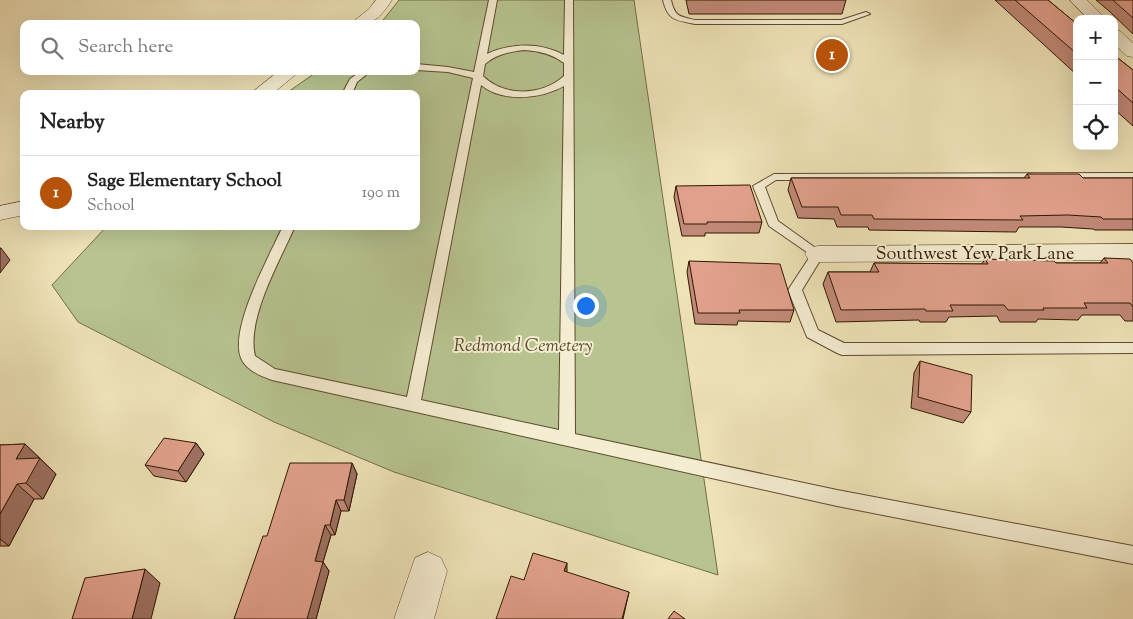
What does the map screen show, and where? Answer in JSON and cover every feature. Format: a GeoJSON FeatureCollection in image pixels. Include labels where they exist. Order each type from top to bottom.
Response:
{"type":"FeatureCollection","features":[{"type":"Feature","properties":{"kind":"street"},"geometry":{"type":"LineString","coordinates":[[364,20],[375,12],[384,0]]}},
{"type":"Feature","properties":{"kind":"street"},"geometry":{"type":"LineString","coordinates":[[1078,0],[1094,15]]}},
{"type":"Feature","properties":{"kind":"street"},"geometry":{"type":"LineString","coordinates":[[1118,39],[1133,52]]}},
{"type":"Feature","properties":{"kind":"street"},"geometry":{"type":"LineString","coordinates":[[265,90],[285,75]]}},
{"type":"Feature","properties":{"kind":"street"},"geometry":{"type":"LineString","coordinates":[[0,213],[20,209]]}},
{"type":"Feature","properties":{"kind":"street","name":"Southwest Yew Park Lane"},"geometry":{"type":"LineString","coordinates":[[818,254],[1133,252]]}},
{"type":"Feature","properties":{"kind":"street"},"geometry":{"type":"LineString","coordinates":[[414,619],[428,571]]}},
{"type":"Feature","properties":{"kind":"lane"},"geometry":{"type":"LineString","coordinates":[[413,404],[493,0]]}},
{"type":"Feature","properties":{"kind":"lane"},"geometry":{"type":"LineString","coordinates":[[567,439],[569,0]]}},
{"type":"Feature","properties":{"kind":"lane"},"geometry":{"type":"LineString","coordinates":[[667,0],[670,12],[674,17],[695,22],[842,22],[866,14]]}},
{"type":"Feature","properties":{"kind":"lane"},"geometry":{"type":"LineString","coordinates":[[480,63],[497,52],[526,48],[554,53],[568,62]]}},
{"type":"Feature","properties":{"kind":"lane"},"geometry":{"type":"LineString","coordinates":[[420,67],[458,70],[478,76],[484,84],[491,88],[521,93],[553,88],[568,77]]}},
{"type":"Feature","properties":{"kind":"lane"},"geometry":{"type":"LineString","coordinates":[[349,90],[352,81],[362,75]]}},
{"type":"Feature","properties":{"kind":"lane"},"geometry":{"type":"LineString","coordinates":[[1133,176],[774,177],[759,186],[773,223],[818,254],[795,290],[812,333],[842,349],[1133,348]]}},
{"type":"Feature","properties":{"kind":"lane"},"geometry":{"type":"LineString","coordinates":[[287,230],[252,311],[245,338],[247,355],[254,365],[272,374],[836,498],[1133,555]]}},
{"type":"Feature","properties":{"kind":"green space","name":"Redmond Cemetery"},"geometry":{"type":"Polygon","coordinates":[[[399,0],[634,0],[718,575],[394,472],[274,422],[78,322],[52,285],[103,230],[420,230],[420,90],[291,90],[312,75],[420,75],[420,20],[383,20],[399,0]]]}},
{"type":"Feature","properties":{"kind":"building"},"geometry":{"type":"Polygon","coordinates":[[[1015,0],[1048,0],[1073,21],[1073,51],[1015,0]]]}},
{"type":"Feature","properties":{"kind":"building"},"geometry":{"type":"Polygon","coordinates":[[[1133,0],[1133,18],[1114,1],[1133,0]]]}},
{"type":"Feature","properties":{"kind":"building"},"geometry":{"type":"Polygon","coordinates":[[[1118,58],[1133,70],[1133,103],[1118,90],[1118,58]]]}},
{"type":"Feature","properties":{"kind":"building"},"geometry":{"type":"Polygon","coordinates":[[[1027,174],[1079,174],[1083,178],[1133,178],[1133,219],[1103,219],[1101,217],[1068,215],[1020,216],[1023,220],[874,219],[872,215],[841,215],[838,207],[802,207],[791,178],[1030,178],[1027,174]]]}},
{"type":"Feature","properties":{"kind":"building"},"geometry":{"type":"Polygon","coordinates":[[[750,185],[762,222],[684,224],[676,186],[750,185]]]}},
{"type":"Feature","properties":{"kind":"building"},"geometry":{"type":"Polygon","coordinates":[[[1104,258],[1130,259],[1133,263],[1133,307],[1130,303],[1084,303],[1087,308],[1043,308],[1044,310],[1008,310],[1004,305],[950,305],[953,311],[926,311],[925,309],[841,310],[828,272],[879,272],[874,263],[988,264],[985,259],[1054,261],[1056,263],[1108,263],[1104,258]]]}},
{"type":"Feature","properties":{"kind":"building"},"geometry":{"type":"Polygon","coordinates":[[[689,261],[780,264],[794,310],[739,310],[740,313],[698,313],[689,261]]]}},
{"type":"Feature","properties":{"kind":"building"},"geometry":{"type":"Polygon","coordinates":[[[920,361],[972,375],[971,412],[918,397],[920,361]]]}},
{"type":"Feature","properties":{"kind":"building"},"geometry":{"type":"Polygon","coordinates":[[[164,438],[196,443],[178,471],[145,465],[164,438]]]}},
{"type":"Feature","properties":{"kind":"building"},"geometry":{"type":"Polygon","coordinates":[[[25,444],[16,459],[40,458],[26,483],[17,484],[0,514],[0,445],[25,444]]]}},
{"type":"Feature","properties":{"kind":"building"},"geometry":{"type":"Polygon","coordinates":[[[290,463],[352,463],[344,500],[336,500],[330,525],[325,525],[315,561],[323,562],[307,619],[234,619],[263,536],[267,536],[290,463]]]}},
{"type":"Feature","properties":{"kind":"building"},"geometry":{"type":"Polygon","coordinates":[[[533,553],[567,563],[564,571],[629,592],[622,619],[496,619],[511,576],[524,580],[533,553]]]}},
{"type":"Feature","properties":{"kind":"building"},"geometry":{"type":"Polygon","coordinates":[[[145,569],[132,619],[72,619],[85,578],[145,569]]]}},
{"type":"Feature","properties":{"kind":"building"},"geometry":{"type":"Polygon","coordinates":[[[674,611],[685,619],[668,619],[674,611]]]}},
{"type":"Feature","properties":{"kind":"place","name":"Sage Elementary School"},"geometry":{"type":"Point","coordinates":[832,55]}}]}
